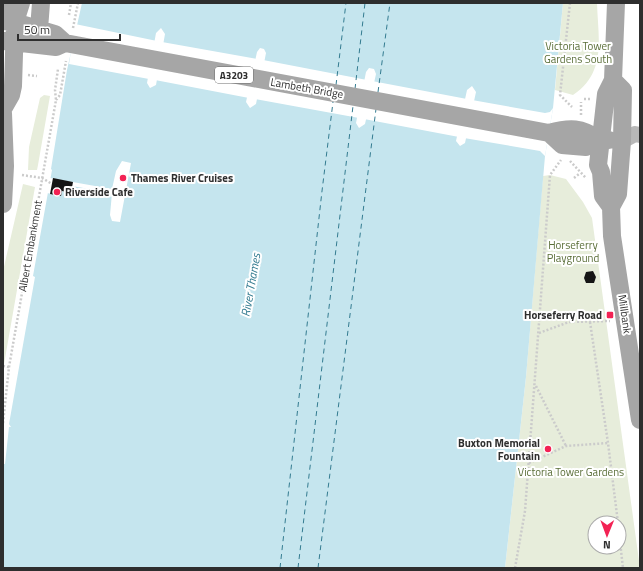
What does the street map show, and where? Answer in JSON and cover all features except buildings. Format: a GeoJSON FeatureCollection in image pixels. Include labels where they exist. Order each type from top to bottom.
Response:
{"type":"FeatureCollection","features":[{"type":"Feature","properties":{"kind":"main road"},"geometry":{"type":"LineString","coordinates":[[3,7],[4,3]]}},
{"type":"Feature","properties":{"kind":"main road"},"geometry":{"type":"LineString","coordinates":[[3,109],[11,95],[13,86],[9,42],[9,21],[21,3]]}},
{"type":"Feature","properties":{"kind":"main road"},"geometry":{"type":"LineString","coordinates":[[38,29],[41,3]]}},
{"type":"Feature","properties":{"kind":"main road","name":"Millbank"},"geometry":{"type":"LineString","coordinates":[[611,207],[603,196],[601,172],[598,165],[606,94],[614,80],[616,3]]}},
{"type":"Feature","properties":{"kind":"main road","name":"Lambeth Bridge"},"geometry":{"type":"LineString","coordinates":[[9,21],[70,39],[557,146],[567,128],[588,131],[600,140],[622,141]]}},
{"type":"Feature","properties":{"kind":"main road","name":"Lambeth Bridge"},"geometry":{"type":"LineString","coordinates":[[9,42],[56,47],[70,39]]}},
{"type":"Feature","properties":{"kind":"main road","name":"Millbank"},"geometry":{"type":"LineString","coordinates":[[614,80],[623,90],[622,141],[618,194],[611,207],[612,236],[640,420]]}},
{"type":"Feature","properties":{"kind":"main road"},"geometry":{"type":"LineString","coordinates":[[3,113],[5,172],[3,204]]}},
{"type":"Feature","properties":{"kind":"main road"},"geometry":{"type":"LineString","coordinates":[[622,141],[635,134],[640,134]]}},
{"type":"Feature","properties":{"kind":"main road"},"geometry":{"type":"LineString","coordinates":[[622,141],[640,147]]}},
{"type":"Feature","properties":{"kind":"path"},"geometry":{"type":"LineString","coordinates":[[69,15],[71,3]]}},
{"type":"Feature","properties":{"kind":"path"},"geometry":{"type":"LineString","coordinates":[[70,39],[78,3]]}},
{"type":"Feature","properties":{"kind":"path"},"geometry":{"type":"LineString","coordinates":[[570,3],[560,95],[572,107]]}},
{"type":"Feature","properties":{"kind":"path"},"geometry":{"type":"LineString","coordinates":[[56,100],[60,95],[66,62]]}},
{"type":"Feature","properties":{"kind":"path","name":"Albert Embankment"},"geometry":{"type":"LineString","coordinates":[[3,423],[9,368],[56,100],[55,90],[58,70]]}},
{"type":"Feature","properties":{"kind":"path"},"geometry":{"type":"LineString","coordinates":[[25,75],[37,76]]}},
{"type":"Feature","properties":{"kind":"path"},"geometry":{"type":"LineString","coordinates":[[580,121],[581,102]]}},
{"type":"Feature","properties":{"kind":"path"},"geometry":{"type":"LineString","coordinates":[[557,146],[589,181]]}},
{"type":"Feature","properties":{"kind":"path"},"geometry":{"type":"LineString","coordinates":[[515,568],[525,511],[550,175],[557,146]]}},
{"type":"Feature","properties":{"kind":"path"},"geometry":{"type":"LineString","coordinates":[[574,178],[579,174]]}},
{"type":"Feature","properties":{"kind":"path"},"geometry":{"type":"LineString","coordinates":[[22,175],[42,178],[52,184]]}},
{"type":"Feature","properties":{"kind":"path"},"geometry":{"type":"LineString","coordinates":[[539,333],[569,322],[610,321]]}},
{"type":"Feature","properties":{"kind":"path"},"geometry":{"type":"LineString","coordinates":[[590,322],[617,515]]}},
{"type":"Feature","properties":{"kind":"path"},"geometry":{"type":"LineString","coordinates":[[3,366],[9,368]]}},
{"type":"Feature","properties":{"kind":"path"},"geometry":{"type":"LineString","coordinates":[[535,386],[566,446]]}},
{"type":"Feature","properties":{"kind":"path"},"geometry":{"type":"LineString","coordinates":[[529,463],[566,446],[608,443]]}},
{"type":"Feature","properties":{"kind":"path"},"geometry":{"type":"LineString","coordinates":[[622,555],[623,568]]}},
{"type":"Feature","properties":{"kind":"green space","name":"Victoria Tower Gardens South"},"geometry":{"type":"Polygon","coordinates":[[[563,3],[597,3],[599,41],[596,65],[584,86],[573,95],[555,90],[563,3]]]}},
{"type":"Feature","properties":{"kind":"green space"},"geometry":{"type":"Polygon","coordinates":[[[44,95],[50,96],[37,170],[28,170],[29,147],[40,98],[44,95]]]}},
{"type":"Feature","properties":{"kind":"green space","name":"Victoria Tower Gardens"},"geometry":{"type":"Polygon","coordinates":[[[550,175],[566,179],[583,202],[592,218],[640,568],[505,568],[526,377],[543,176],[550,175]]]}},
{"type":"Feature","properties":{"kind":"green space"},"geometry":{"type":"Polygon","coordinates":[[[23,184],[35,187],[3,370],[3,271],[23,184]]]}},
{"type":"Feature","properties":{"kind":"water","name":"River Thames"},"geometry":{"type":"Polygon","coordinates":[[[82,3],[563,3],[553,108],[545,156],[526,377],[505,568],[3,568],[3,464],[5,464],[9,427],[11,427],[9,424],[35,277],[33,276],[52,170],[67,70],[82,3]],[[161,28],[156,33],[147,83],[150,88],[156,85],[165,34],[161,28]],[[260,48],[257,52],[246,102],[250,108],[256,104],[266,53],[264,49],[260,48]],[[369,68],[366,72],[356,123],[359,128],[365,124],[376,74],[374,69],[369,68]],[[472,86],[467,90],[456,141],[460,146],[465,143],[476,92],[472,86]]]}},
{"type":"Feature","properties":{"kind":"pier"},"geometry":{"type":"Polygon","coordinates":[[[75,24],[157,41],[149,79],[69,64],[75,24]]]}},
{"type":"Feature","properties":{"kind":"pier"},"geometry":{"type":"Polygon","coordinates":[[[162,42],[257,59],[249,98],[155,80],[162,42]]]}},
{"type":"Feature","properties":{"kind":"pier"},"geometry":{"type":"Polygon","coordinates":[[[263,60],[367,80],[359,118],[255,99],[263,60]]]}},
{"type":"Feature","properties":{"kind":"pier"},"geometry":{"type":"Polygon","coordinates":[[[372,81],[467,99],[459,137],[364,119],[372,81]]]}},
{"type":"Feature","properties":{"kind":"pier"},"geometry":{"type":"Polygon","coordinates":[[[472,100],[545,113],[550,112],[553,108],[545,156],[540,151],[464,138],[472,100]]]}},
{"type":"Feature","properties":{"kind":"pier"},"geometry":{"type":"Polygon","coordinates":[[[122,161],[131,163],[120,222],[112,221],[110,215],[112,193],[72,186],[71,193],[62,191],[61,196],[47,193],[50,178],[112,189],[116,171],[122,161]]]}},
{"type":"Feature","properties":{"kind":"ferry route"},"geometry":{"type":"LineString","coordinates":[[336,85],[346,3]]}},
{"type":"Feature","properties":{"kind":"ferry route"},"geometry":{"type":"LineString","coordinates":[[355,89],[365,3]]}},
{"type":"Feature","properties":{"kind":"ferry route"},"geometry":{"type":"LineString","coordinates":[[378,92],[390,3]]}},
{"type":"Feature","properties":{"kind":"ferry route"},"geometry":{"type":"LineString","coordinates":[[280,568],[333,102]]}},
{"type":"Feature","properties":{"kind":"ferry route"},"geometry":{"type":"LineString","coordinates":[[298,568],[353,106]]}},
{"type":"Feature","properties":{"kind":"ferry route"},"geometry":{"type":"LineString","coordinates":[[318,568],[376,109]]}},
{"type":"Feature","properties":{"kind":"place","name":"Thames River Cruises"},"geometry":{"type":"Point","coordinates":[123,178]}},
{"type":"Feature","properties":{"kind":"place","name":"Riverside Cafe"},"geometry":{"type":"Point","coordinates":[57,192]}},
{"type":"Feature","properties":{"kind":"place","name":"Horseferry Road"},"geometry":{"type":"Point","coordinates":[610,315]}},
{"type":"Feature","properties":{"kind":"place","name":"Buxton Memorial Fountain"},"geometry":{"type":"Point","coordinates":[548,449]}},
{"type":"Feature","properties":{"kind":"park label","name":"Horseferry Playground"},"geometry":{"type":"Point","coordinates":[573,251]}}]}
